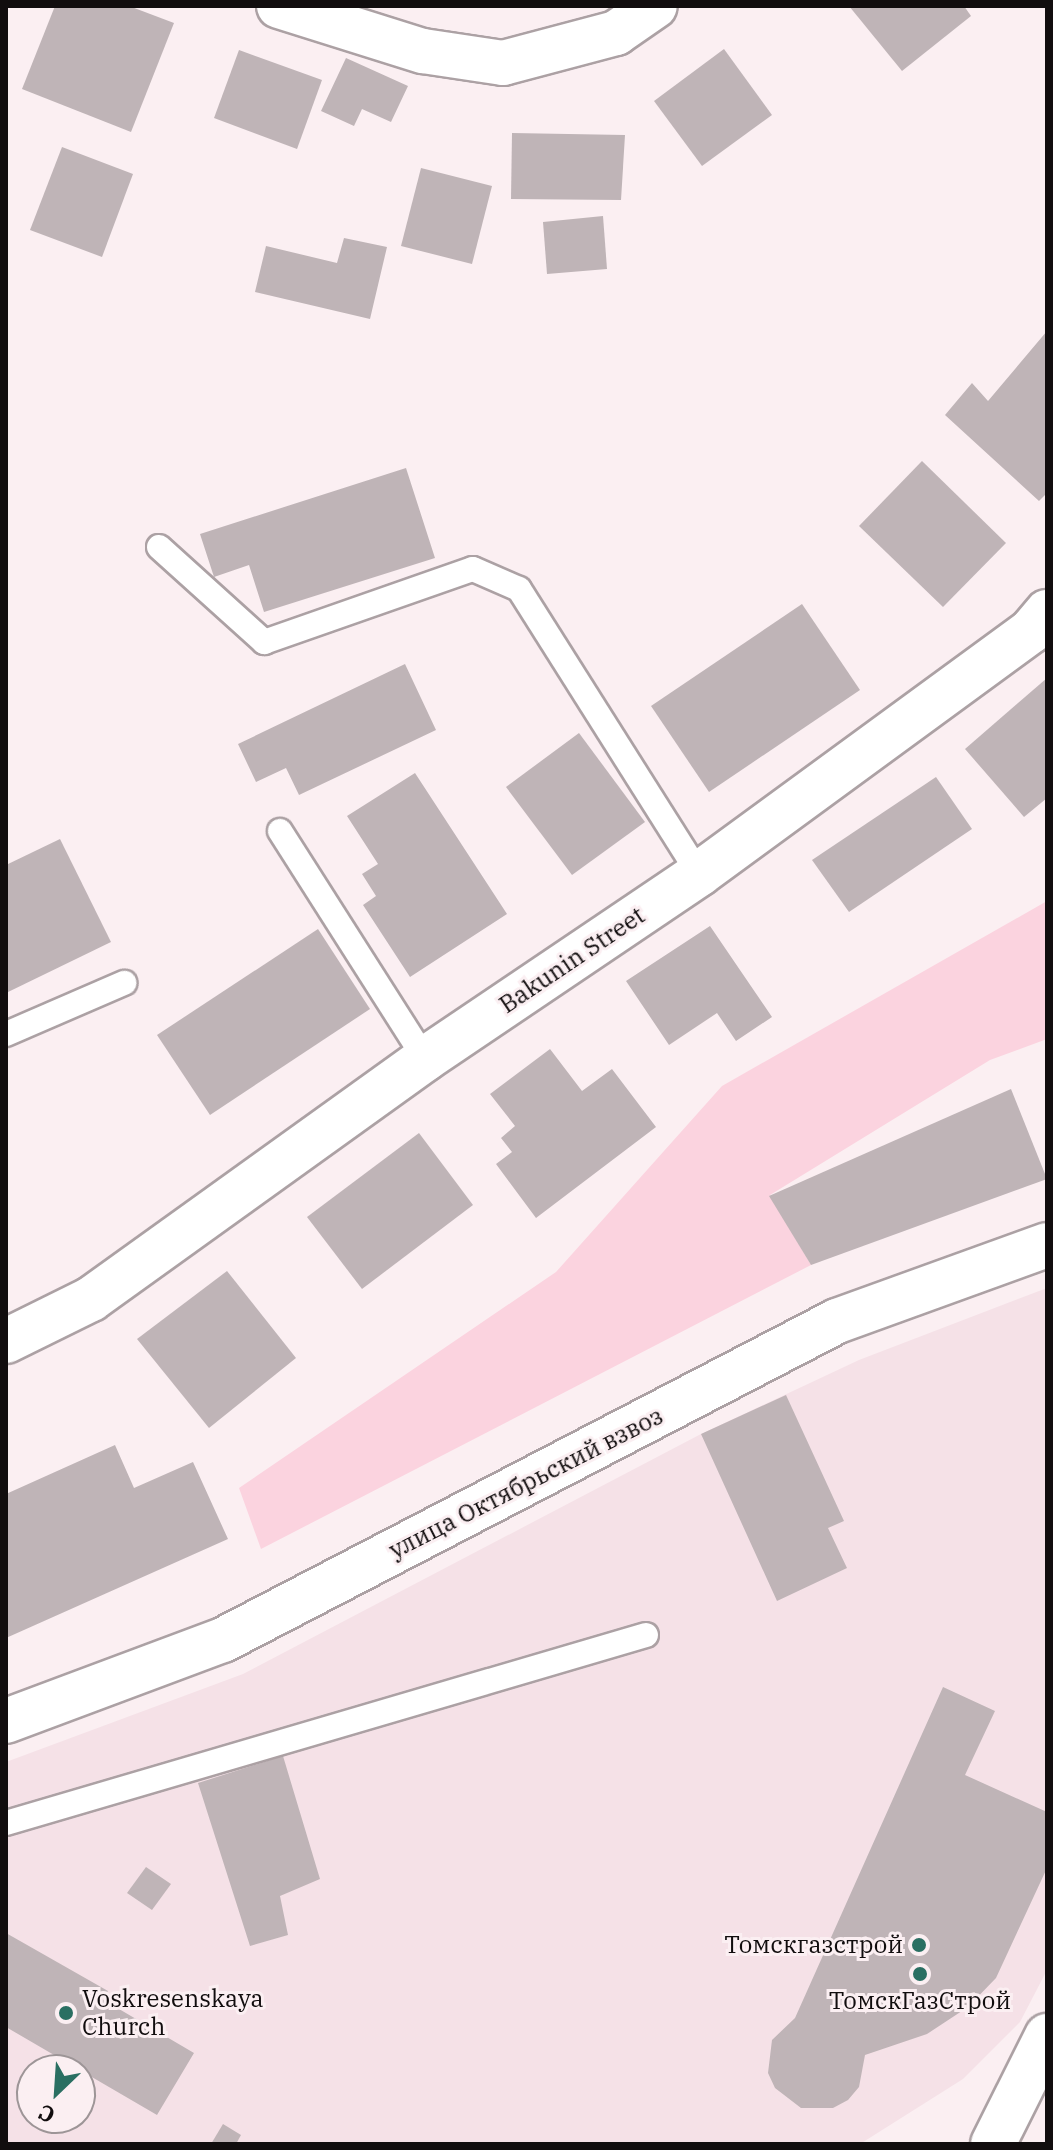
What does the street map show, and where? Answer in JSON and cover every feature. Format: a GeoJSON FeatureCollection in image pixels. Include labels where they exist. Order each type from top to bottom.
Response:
{"type":"FeatureCollection","features":[{"type":"Feature","properties":{"kind":"street"},"geometry":{"type":"LineString","coordinates":[[279,6],[423,51],[503,63],[616,33],[655,6]]}},
{"type":"Feature","properties":{"kind":"street","name":"Bakunin Street"},"geometry":{"type":"LineString","coordinates":[[6,1341],[91,1299],[425,1059],[699,874],[1031,631],[1047,612]]}},
{"type":"Feature","properties":{"kind":"street","name":"улица Октябрьский взвоз"},"geometry":{"type":"LineString","coordinates":[[6,1721],[223,1640],[837,1321],[1047,1245]]}},
{"type":"Feature","properties":{"kind":"street"},"geometry":{"type":"LineString","coordinates":[[993,2144],[1047,2036]]}},
{"type":"Feature","properties":{"kind":"lane"},"geometry":{"type":"LineString","coordinates":[[159,547],[264,642],[473,569],[519,589],[699,874]]}},
{"type":"Feature","properties":{"kind":"lane"},"geometry":{"type":"LineString","coordinates":[[280,831],[425,1059]]}},
{"type":"Feature","properties":{"kind":"lane"},"geometry":{"type":"LineString","coordinates":[[6,1034],[124,983]]}},
{"type":"Feature","properties":{"kind":"lane"},"geometry":{"type":"LineString","coordinates":[[6,1823],[646,1635]]}},
{"type":"Feature","properties":{"kind":"shaded area"},"geometry":{"type":"Polygon","coordinates":[[[1047,901],[1047,1039],[990,1060],[770,1195],[811,1265],[261,1549],[239,1488],[556,1272],[722,1086],[1047,901]]]}},
{"type":"Feature","properties":{"kind":"shaded area"},"geometry":{"type":"Polygon","coordinates":[[[1047,1288],[1047,1970],[1020,2022],[963,2079],[860,2144],[6,2144],[6,1762],[243,1674],[701,1434],[859,1360],[1047,1288]]]}},
{"type":"Feature","properties":{"kind":"building"},"geometry":{"type":"Polygon","coordinates":[[[55,6],[129,6],[174,23],[131,132],[22,89],[55,6]]]}},
{"type":"Feature","properties":{"kind":"building"},"geometry":{"type":"Polygon","coordinates":[[[849,6],[964,6],[971,16],[902,71],[849,6]]]}},
{"type":"Feature","properties":{"kind":"building"},"geometry":{"type":"Polygon","coordinates":[[[724,49],[772,115],[702,166],[654,101],[724,49]]]}},
{"type":"Feature","properties":{"kind":"building"},"geometry":{"type":"Polygon","coordinates":[[[239,50],[322,80],[297,149],[214,118],[239,50]]]}},
{"type":"Feature","properties":{"kind":"building"},"geometry":{"type":"Polygon","coordinates":[[[346,58],[408,86],[391,122],[362,109],[354,126],[321,111],[346,58]]]}},
{"type":"Feature","properties":{"kind":"building"},"geometry":{"type":"Polygon","coordinates":[[[512,133],[625,135],[621,200],[511,199],[512,133]]]}},
{"type":"Feature","properties":{"kind":"building"},"geometry":{"type":"Polygon","coordinates":[[[62,147],[133,174],[102,257],[30,230],[62,147]]]}},
{"type":"Feature","properties":{"kind":"building"},"geometry":{"type":"Polygon","coordinates":[[[421,168],[492,186],[472,264],[401,246],[421,168]]]}},
{"type":"Feature","properties":{"kind":"building"},"geometry":{"type":"Polygon","coordinates":[[[603,216],[607,269],[547,274],[543,222],[603,216]]]}},
{"type":"Feature","properties":{"kind":"building"},"geometry":{"type":"Polygon","coordinates":[[[344,238],[387,247],[370,319],[255,292],[266,246],[337,263],[344,238]]]}},
{"type":"Feature","properties":{"kind":"building"},"geometry":{"type":"Polygon","coordinates":[[[1047,331],[1047,493],[1039,501],[945,415],[972,383],[988,401],[1047,331]]]}},
{"type":"Feature","properties":{"kind":"building"},"geometry":{"type":"Polygon","coordinates":[[[922,461],[1006,543],[943,607],[859,526],[922,461]]]}},
{"type":"Feature","properties":{"kind":"building"},"geometry":{"type":"Polygon","coordinates":[[[406,468],[435,558],[264,612],[249,565],[214,577],[200,534],[406,468]]]}},
{"type":"Feature","properties":{"kind":"building"},"geometry":{"type":"Polygon","coordinates":[[[802,604],[860,690],[709,792],[651,706],[802,604]]]}},
{"type":"Feature","properties":{"kind":"building"},"geometry":{"type":"Polygon","coordinates":[[[405,664],[436,730],[299,795],[286,768],[256,782],[238,744],[405,664]]]}},
{"type":"Feature","properties":{"kind":"building"},"geometry":{"type":"Polygon","coordinates":[[[1047,678],[1047,798],[1024,817],[965,749],[1047,678]]]}},
{"type":"Feature","properties":{"kind":"building"},"geometry":{"type":"Polygon","coordinates":[[[579,733],[645,822],[572,875],[506,787],[579,733]]]}},
{"type":"Feature","properties":{"kind":"building"},"geometry":{"type":"Polygon","coordinates":[[[415,773],[507,914],[410,977],[363,905],[376,896],[362,874],[378,864],[347,816],[415,773]]]}},
{"type":"Feature","properties":{"kind":"building"},"geometry":{"type":"Polygon","coordinates":[[[936,777],[972,829],[849,912],[812,860],[936,777]]]}},
{"type":"Feature","properties":{"kind":"building"},"geometry":{"type":"Polygon","coordinates":[[[60,839],[111,942],[6,993],[6,865],[60,839]]]}},
{"type":"Feature","properties":{"kind":"building"},"geometry":{"type":"Polygon","coordinates":[[[710,926],[772,1017],[736,1041],[717,1013],[669,1045],[626,981],[710,926]]]}},
{"type":"Feature","properties":{"kind":"building"},"geometry":{"type":"Polygon","coordinates":[[[318,929],[370,1009],[210,1115],[157,1035],[318,929]]]}},
{"type":"Feature","properties":{"kind":"building"},"geometry":{"type":"Polygon","coordinates":[[[550,1049],[582,1091],[612,1069],[656,1127],[536,1218],[496,1164],[512,1152],[501,1138],[515,1126],[490,1094],[550,1049]]]}},
{"type":"Feature","properties":{"kind":"building"},"geometry":{"type":"Polygon","coordinates":[[[1011,1089],[1047,1179],[811,1265],[769,1196],[1011,1089]]]}},
{"type":"Feature","properties":{"kind":"building"},"geometry":{"type":"Polygon","coordinates":[[[419,1133],[473,1205],[362,1289],[307,1217],[419,1133]]]}},
{"type":"Feature","properties":{"kind":"building"},"geometry":{"type":"Polygon","coordinates":[[[227,1271],[296,1358],[209,1428],[137,1339],[227,1271]]]}},
{"type":"Feature","properties":{"kind":"building"},"geometry":{"type":"Polygon","coordinates":[[[786,1395],[844,1521],[828,1528],[847,1568],[777,1601],[701,1434],[786,1395]]]}},
{"type":"Feature","properties":{"kind":"building"},"geometry":{"type":"Polygon","coordinates":[[[115,1445],[134,1488],[193,1462],[228,1539],[6,1638],[6,1494],[115,1445]]]}},
{"type":"Feature","properties":{"kind":"building"},"geometry":{"type":"Polygon","coordinates":[[[943,1687],[995,1711],[965,1775],[1047,1812],[1047,1868],[996,1978],[968,2007],[927,2034],[865,2055],[859,2087],[848,2100],[833,2108],[801,2108],[775,2088],[768,2073],[772,2040],[795,2018],[943,1687]]]}},
{"type":"Feature","properties":{"kind":"building"},"geometry":{"type":"Polygon","coordinates":[[[283,1756],[320,1879],[280,1896],[288,1935],[250,1946],[198,1783],[283,1756]]]}},
{"type":"Feature","properties":{"kind":"building"},"geometry":{"type":"Polygon","coordinates":[[[146,1867],[171,1884],[152,1910],[127,1893],[146,1867]]]}},
{"type":"Feature","properties":{"kind":"building","name":"Voskresenskaya Church"},"geometry":{"type":"Polygon","coordinates":[[[6,1933],[108,1991],[102,1999],[194,2053],[157,2115],[96,2079],[96,2054],[52,2054],[6,2027],[6,1933]]]}},
{"type":"Feature","properties":{"kind":"building"},"geometry":{"type":"Polygon","coordinates":[[[223,2124],[241,2135],[236,2144],[211,2144],[223,2124]]]}},
{"type":"Feature","properties":{"kind":"place","name":"Томскгазстрой"},"geometry":{"type":"Point","coordinates":[919,1945]}},
{"type":"Feature","properties":{"kind":"place","name":"ТомскГазСтрой"},"geometry":{"type":"Point","coordinates":[920,1974]}},
{"type":"Feature","properties":{"kind":"place","name":"Voskresenskaya Church"},"geometry":{"type":"Point","coordinates":[66,2013]}}]}
